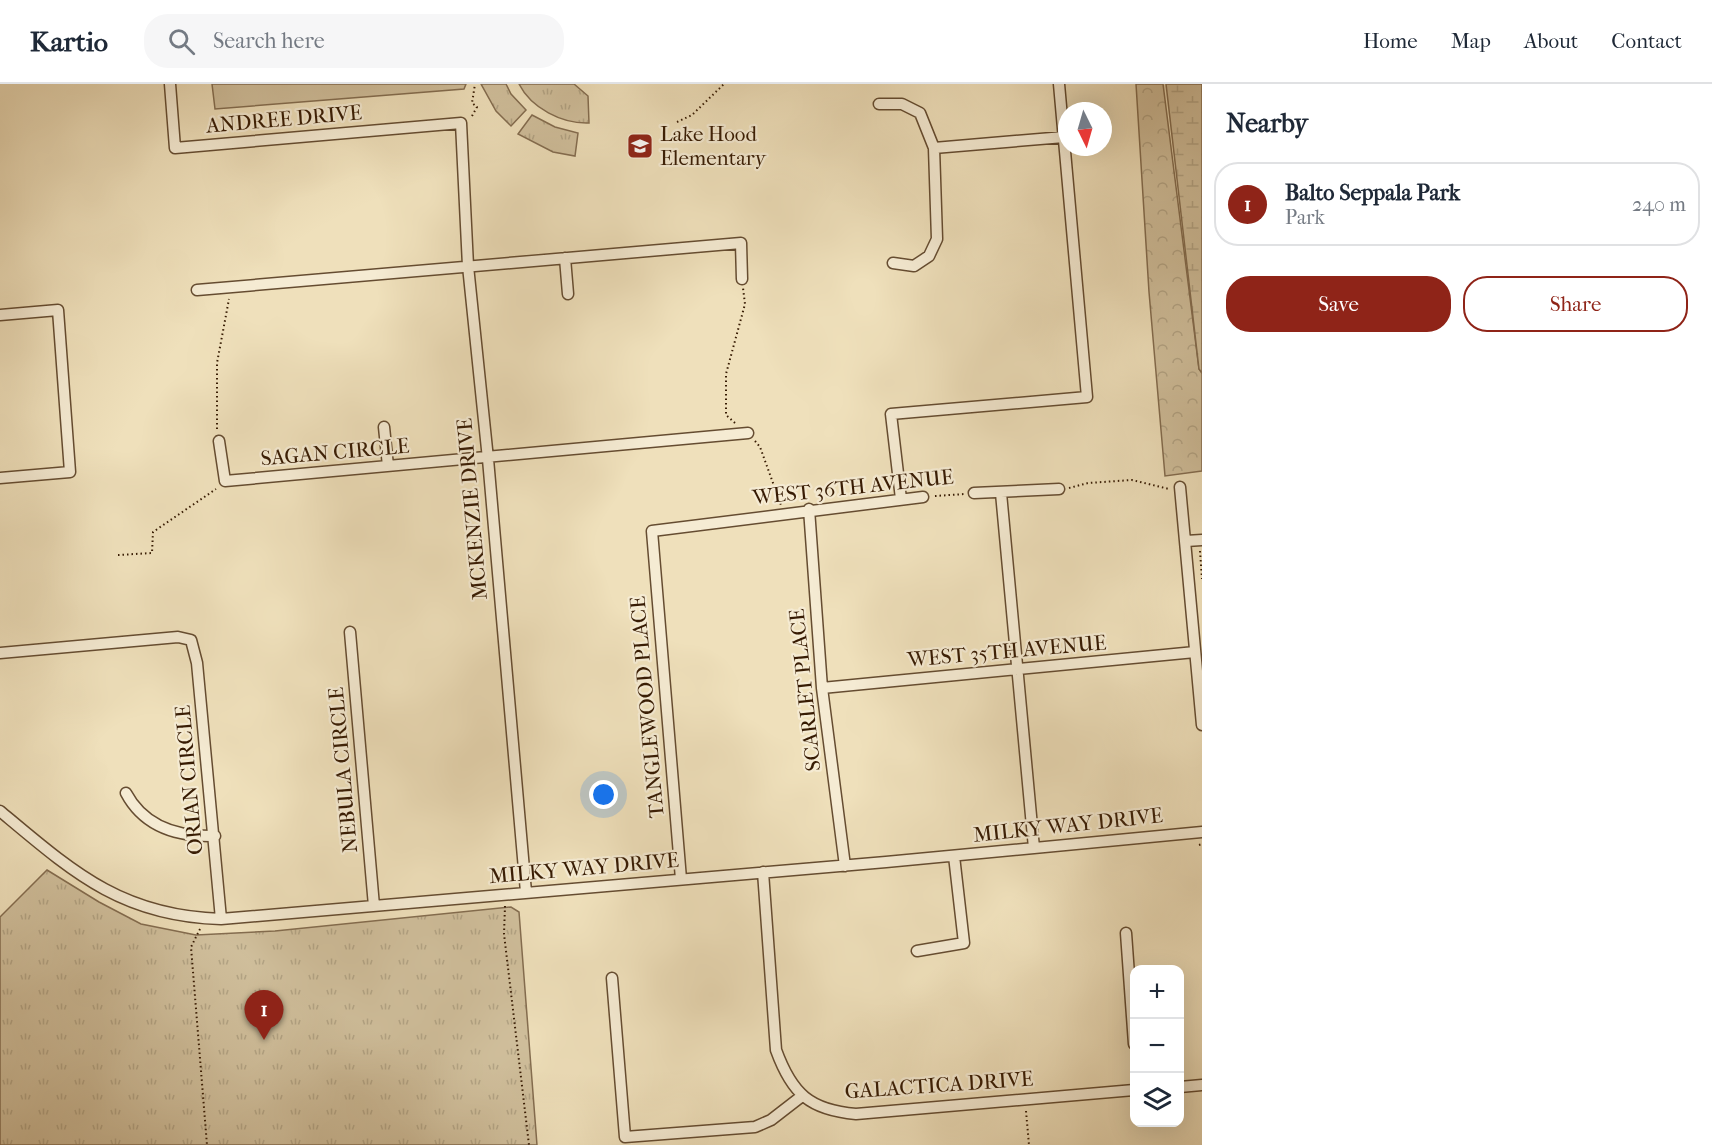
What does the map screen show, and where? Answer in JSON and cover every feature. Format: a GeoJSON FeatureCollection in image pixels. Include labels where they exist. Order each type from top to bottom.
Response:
{"type":"FeatureCollection","features":[{"type":"Feature","properties":{"kind":"street","name":"ANDREE DRIVE"},"geometry":{"type":"LineString","coordinates":[[170,84],[176,148],[460,123]]}},
{"type":"Feature","properties":{"kind":"street"},"geometry":{"type":"LineString","coordinates":[[1059,84],[1061,102]]}},
{"type":"Feature","properties":{"kind":"street"},"geometry":{"type":"LineString","coordinates":[[879,104],[902,104],[920,114],[934,148],[938,239],[929,256],[914,266],[893,263]]}},
{"type":"Feature","properties":{"kind":"street","name":"MCKENZIE DRIVE"},"geometry":{"type":"LineString","coordinates":[[460,123],[468,266],[488,459],[526,892]]}},
{"type":"Feature","properties":{"kind":"street"},"geometry":{"type":"LineString","coordinates":[[934,148],[1058,138]]}},
{"type":"Feature","properties":{"kind":"street"},"geometry":{"type":"LineString","coordinates":[[901,499],[891,414],[1087,397],[1066,156]]}},
{"type":"Feature","properties":{"kind":"street"},"geometry":{"type":"LineString","coordinates":[[197,290],[741,243],[742,278]]}},
{"type":"Feature","properties":{"kind":"street"},"geometry":{"type":"LineString","coordinates":[[565,258],[568,294]]}},
{"type":"Feature","properties":{"kind":"street"},"geometry":{"type":"LineString","coordinates":[[0,315],[58,310],[70,472],[0,478]]}},
{"type":"Feature","properties":{"kind":"street"},"geometry":{"type":"LineString","coordinates":[[384,427],[388,466]]}},
{"type":"Feature","properties":{"kind":"street","name":"SAGAN CIRCLE"},"geometry":{"type":"LineString","coordinates":[[225,481],[488,459],[748,433]]}},
{"type":"Feature","properties":{"kind":"street"},"geometry":{"type":"LineString","coordinates":[[219,441],[225,481]]}},
{"type":"Feature","properties":{"kind":"street"},"geometry":{"type":"LineString","coordinates":[[1180,487],[1202,725]]}},
{"type":"Feature","properties":{"kind":"street","name":"WEST 36TH AVENUE"},"geometry":{"type":"LineString","coordinates":[[974,493],[1059,489]]}},
{"type":"Feature","properties":{"kind":"street"},"geometry":{"type":"LineString","coordinates":[[1001,493],[1034,848]]}},
{"type":"Feature","properties":{"kind":"street","name":"WEST 36TH AVENUE"},"geometry":{"type":"LineString","coordinates":[[652,531],[809,509],[923,497]]}},
{"type":"Feature","properties":{"kind":"street","name":"SCARLET PLACE"},"geometry":{"type":"LineString","coordinates":[[809,509],[822,688],[845,866]]}},
{"type":"Feature","properties":{"kind":"street","name":"TANGLEWOOD PLACE"},"geometry":{"type":"LineString","coordinates":[[652,531],[681,879]]}},
{"type":"Feature","properties":{"kind":"street"},"geometry":{"type":"LineString","coordinates":[[1186,541],[1200,540]]}},
{"type":"Feature","properties":{"kind":"street","name":"NEBULA CIRCLE"},"geometry":{"type":"LineString","coordinates":[[350,632],[374,906]]}},
{"type":"Feature","properties":{"kind":"street","name":"ORIAN CIRCLE"},"geometry":{"type":"LineString","coordinates":[[0,652],[178,637],[190,640],[197,663],[221,919]]}},
{"type":"Feature","properties":{"kind":"street","name":"WEST 35TH AVENUE"},"geometry":{"type":"LineString","coordinates":[[822,688],[1195,652]]}},
{"type":"Feature","properties":{"kind":"street"},"geometry":{"type":"LineString","coordinates":[[126,793],[139,814],[154,824],[187,834],[215,836]]}},
{"type":"Feature","properties":{"kind":"street","name":"MILKY WAY DRIVE"},"geometry":{"type":"LineString","coordinates":[[0,812],[66,866],[120,899],[152,910],[221,919],[845,866],[1202,832]]}},
{"type":"Feature","properties":{"kind":"street"},"geometry":{"type":"LineString","coordinates":[[917,951],[964,943],[954,856]]}},
{"type":"Feature","properties":{"kind":"street","name":"GALACTICA DRIVE"},"geometry":{"type":"LineString","coordinates":[[763,872],[776,1050],[786,1077],[802,1096],[835,1112],[856,1114],[1130,1090]]}},
{"type":"Feature","properties":{"kind":"street"},"geometry":{"type":"LineString","coordinates":[[1126,933],[1132,1019]]}},
{"type":"Feature","properties":{"kind":"street"},"geometry":{"type":"LineString","coordinates":[[612,978],[625,1137],[755,1127],[771,1120],[802,1096]]}},
{"type":"Feature","properties":{"kind":"street"},"geometry":{"type":"LineString","coordinates":[[1184,1087],[1202,1085]]}},
{"type":"Feature","properties":{"kind":"path"},"geometry":{"type":"LineString","coordinates":[[472,116],[477,107],[472,103],[475,84]]}},
{"type":"Feature","properties":{"kind":"path"},"geometry":{"type":"LineString","coordinates":[[677,122],[692,115],[724,84]]}},
{"type":"Feature","properties":{"kind":"path"},"geometry":{"type":"LineString","coordinates":[[742,278],[745,304],[726,374],[726,414],[760,447],[784,513]]}},
{"type":"Feature","properties":{"kind":"path"},"geometry":{"type":"LineString","coordinates":[[219,441],[215,418],[217,363],[231,287]]}},
{"type":"Feature","properties":{"kind":"path"},"geometry":{"type":"LineString","coordinates":[[1059,489],[1088,483],[1132,480],[1151,483],[1164,489],[1180,487]]}},
{"type":"Feature","properties":{"kind":"path"},"geometry":{"type":"LineString","coordinates":[[118,555],[152,553],[153,532],[205,499],[225,481]]}},
{"type":"Feature","properties":{"kind":"path","name":"WEST 36TH AVENUE"},"geometry":{"type":"LineString","coordinates":[[923,497],[974,493]]}},
{"type":"Feature","properties":{"kind":"path"},"geometry":{"type":"LineString","coordinates":[[1200,540],[1202,579]]}},
{"type":"Feature","properties":{"kind":"path"},"geometry":{"type":"LineString","coordinates":[[505,904],[504,934],[529,1145]]}},
{"type":"Feature","properties":{"kind":"path"},"geometry":{"type":"LineString","coordinates":[[200,929],[191,947],[207,1145]]}},
{"type":"Feature","properties":{"kind":"path"},"geometry":{"type":"LineString","coordinates":[[1026,1111],[1029,1145]]}},
{"type":"Feature","properties":{"kind":"green space"},"geometry":{"type":"Polygon","coordinates":[[[212,84],[466,84],[464,89],[215,109],[212,84]]]}},
{"type":"Feature","properties":{"kind":"green space"},"geometry":{"type":"Polygon","coordinates":[[[481,84],[506,84],[511,94],[526,110],[511,126],[496,111],[481,84]]]}},
{"type":"Feature","properties":{"kind":"green space"},"geometry":{"type":"Polygon","coordinates":[[[519,84],[574,84],[588,96],[589,123],[568,121],[548,113],[524,93],[519,84]]]}},
{"type":"Feature","properties":{"kind":"green space"},"geometry":{"type":"Polygon","coordinates":[[[1136,84],[1163,84],[1199,369],[1202,373],[1202,471],[1165,476],[1149,292],[1136,84]]]}},
{"type":"Feature","properties":{"kind":"green space"},"geometry":{"type":"Polygon","coordinates":[[[1166,84],[1202,84],[1202,373],[1199,369],[1166,84]]]}},
{"type":"Feature","properties":{"kind":"green space"},"geometry":{"type":"Polygon","coordinates":[[[532,115],[555,127],[578,133],[575,156],[553,152],[518,134],[532,115]]]}},
{"type":"Feature","properties":{"kind":"green space"},"geometry":{"type":"Polygon","coordinates":[[[47,870],[99,902],[141,924],[196,935],[275,931],[511,907],[519,912],[537,1145],[0,1145],[0,917],[47,870]]]}},
{"type":"Feature","properties":{"kind":"place","name":"Lake Hood Elementary"},"geometry":{"type":"Point","coordinates":[640,146]}},
{"type":"Feature","properties":{"kind":"place","name":"Balto Seppala Park"},"geometry":{"type":"Point","coordinates":[264,1040]}}]}
